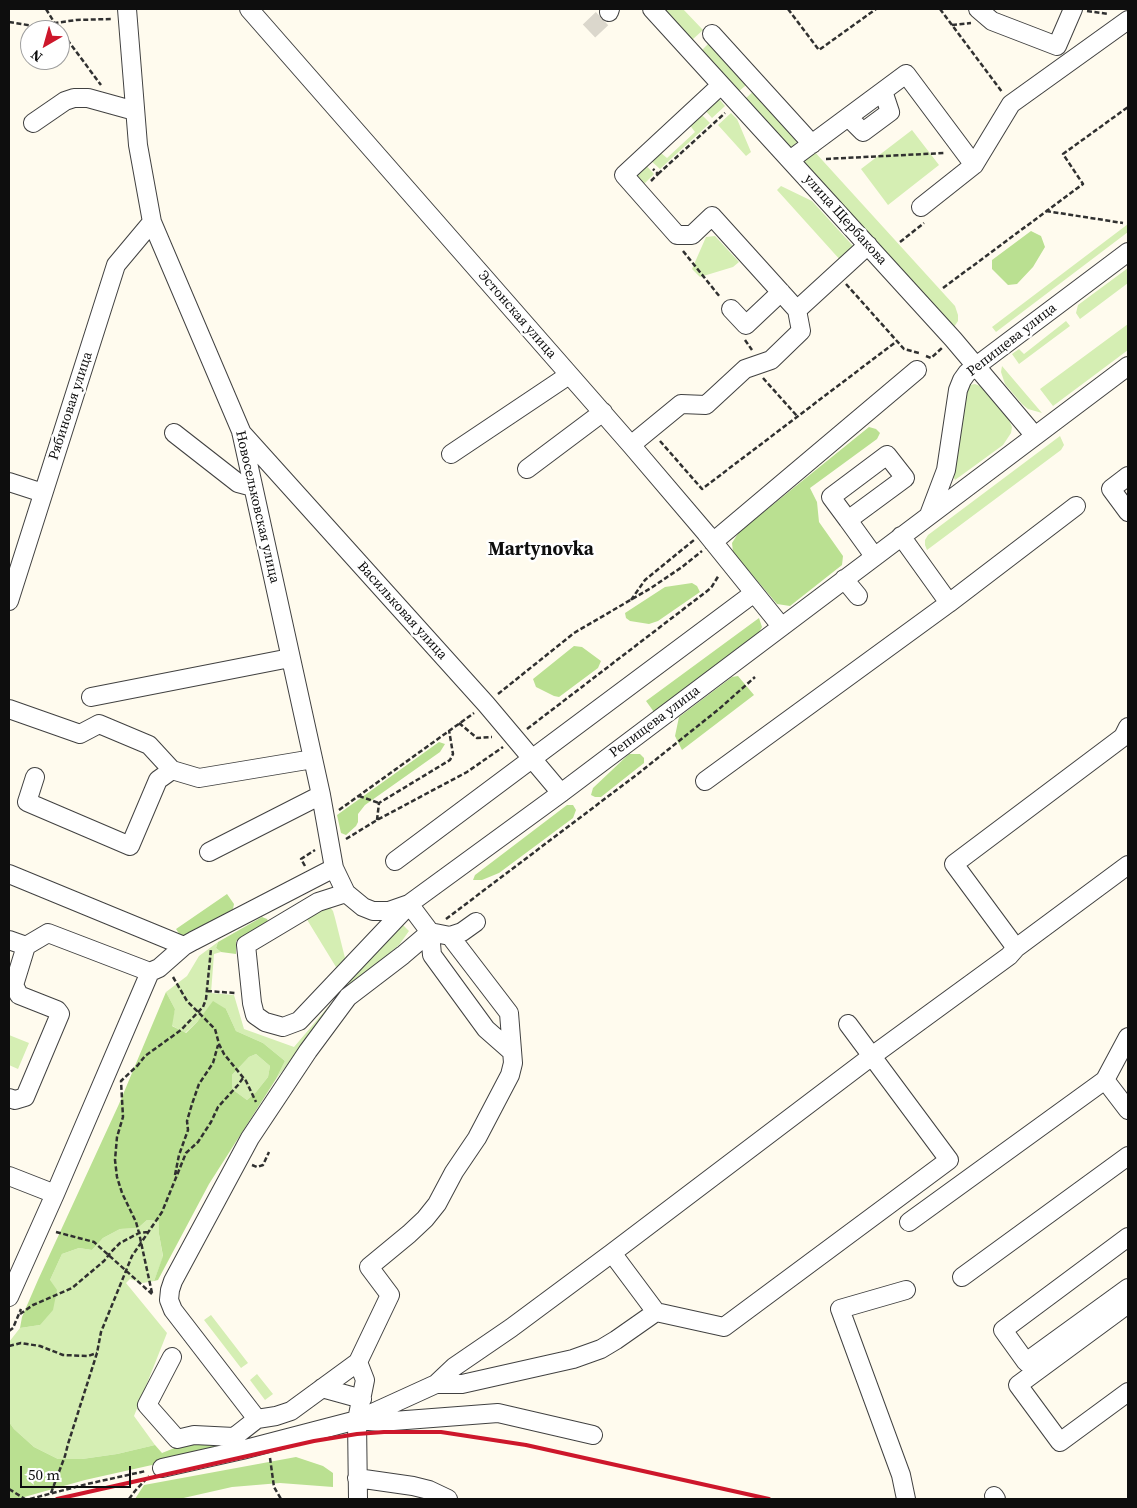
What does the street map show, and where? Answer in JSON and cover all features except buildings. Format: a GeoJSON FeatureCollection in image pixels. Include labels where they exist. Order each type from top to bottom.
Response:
{"type":"FeatureCollection","features":[{"type":"Feature","properties":{"kind":"street","name":"Эстонская улица"},"geometry":{"type":"LineString","coordinates":[[248,9],[632,445],[781,626]]}},
{"type":"Feature","properties":{"kind":"street","name":"улица Щербакова"},"geometry":{"type":"LineString","coordinates":[[652,9],[976,365],[1035,436]]}},
{"type":"Feature","properties":{"kind":"street"},"geometry":{"type":"LineString","coordinates":[[978,9],[992,21],[1079,55]]}},
{"type":"Feature","properties":{"kind":"street"},"geometry":{"type":"LineString","coordinates":[[1057,46],[1073,9]]}},
{"type":"Feature","properties":{"kind":"street"},"geometry":{"type":"LineString","coordinates":[[1118,12],[1128,12]]}},
{"type":"Feature","properties":{"kind":"street","name":"Новосельковская улица"},"geometry":{"type":"LineString","coordinates":[[127,14],[138,145],[152,222],[241,431],[321,795],[334,868],[346,893],[359,905],[373,911]]}},
{"type":"Feature","properties":{"kind":"street"},"geometry":{"type":"LineString","coordinates":[[921,207],[969,158],[1010,104],[1128,20]]}},
{"type":"Feature","properties":{"kind":"street"},"geometry":{"type":"LineString","coordinates":[[712,34],[812,144]]}},
{"type":"Feature","properties":{"kind":"street"},"geometry":{"type":"LineString","coordinates":[[790,160],[906,74],[969,158]]}},
{"type":"Feature","properties":{"kind":"street"},"geometry":{"type":"LineString","coordinates":[[632,445],[681,404],[706,405],[745,369],[771,360],[801,331],[797,310],[712,216],[692,234],[677,236],[624,175],[722,85]]}},
{"type":"Feature","properties":{"kind":"street"},"geometry":{"type":"LineString","coordinates":[[33,123],[65,101],[74,98],[88,98],[135,111]]}},
{"type":"Feature","properties":{"kind":"street","name":"Рябиновая улица"},"geometry":{"type":"LineString","coordinates":[[9,602],[116,265],[152,222]]}},
{"type":"Feature","properties":{"kind":"street"},"geometry":{"type":"LineString","coordinates":[[797,310],[868,246]]}},
{"type":"Feature","properties":{"kind":"street","name":"Репищева улица"},"geometry":{"type":"LineString","coordinates":[[929,515],[946,470],[958,390],[962,380],[976,365],[1128,252]]}},
{"type":"Feature","properties":{"kind":"street"},"geometry":{"type":"LineString","coordinates":[[730,309],[746,325],[781,292]]}},
{"type":"Feature","properties":{"kind":"street","name":"Репищева улица"},"geometry":{"type":"LineString","coordinates":[[373,911],[389,911],[409,904],[561,793],[1128,366]]}},
{"type":"Feature","properties":{"kind":"street"},"geometry":{"type":"LineString","coordinates":[[714,543],[917,370]]}},
{"type":"Feature","properties":{"kind":"street"},"geometry":{"type":"LineString","coordinates":[[451,454],[569,375]]}},
{"type":"Feature","properties":{"kind":"street"},"geometry":{"type":"LineString","coordinates":[[527,469],[602,412]]}},
{"type":"Feature","properties":{"kind":"street","name":"Васильковая улица"},"geometry":{"type":"LineString","coordinates":[[241,431],[511,732],[561,793]]}},
{"type":"Feature","properties":{"kind":"street"},"geometry":{"type":"LineString","coordinates":[[174,433],[238,483],[253,487]]}},
{"type":"Feature","properties":{"kind":"street"},"geometry":{"type":"LineString","coordinates":[[887,455],[905,478],[870,504],[830,496],[858,476],[887,455]]}},
{"type":"Feature","properties":{"kind":"street"},"geometry":{"type":"LineString","coordinates":[[858,476],[870,504],[874,556]]}},
{"type":"Feature","properties":{"kind":"street"},"geometry":{"type":"LineString","coordinates":[[1128,476],[1111,489],[1128,512]]}},
{"type":"Feature","properties":{"kind":"street"},"geometry":{"type":"LineString","coordinates":[[9,482],[43,493]]}},
{"type":"Feature","properties":{"kind":"street"},"geometry":{"type":"LineString","coordinates":[[705,781],[949,603],[1076,506]]}},
{"type":"Feature","properties":{"kind":"street"},"geometry":{"type":"LineString","coordinates":[[901,536],[949,603]]}},
{"type":"Feature","properties":{"kind":"street"},"geometry":{"type":"LineString","coordinates":[[844,579],[858,596]]}},
{"type":"Feature","properties":{"kind":"street"},"geometry":{"type":"LineString","coordinates":[[395,861],[754,593]]}},
{"type":"Feature","properties":{"kind":"street"},"geometry":{"type":"LineString","coordinates":[[91,697],[290,658]]}},
{"type":"Feature","properties":{"kind":"street"},"geometry":{"type":"LineString","coordinates":[[9,709],[80,734],[99,724],[149,745],[172,770],[199,778],[313,760]]}},
{"type":"Feature","properties":{"kind":"street"},"geometry":{"type":"LineString","coordinates":[[1016,948],[954,864],[1123,737],[1128,728]]}},
{"type":"Feature","properties":{"kind":"street"},"geometry":{"type":"LineString","coordinates":[[35,777],[27,802],[130,846],[158,780],[172,770]]}},
{"type":"Feature","properties":{"kind":"street"},"geometry":{"type":"LineString","coordinates":[[209,852],[321,795]]}},
{"type":"Feature","properties":{"kind":"street"},"geometry":{"type":"LineString","coordinates":[[172,1357],[147,1405],[177,1439],[194,1435],[238,1443],[269,1443],[357,1420],[436,1384],[454,1367],[511,1328],[612,1253],[1128,865]]}},
{"type":"Feature","properties":{"kind":"street"},"geometry":{"type":"LineString","coordinates":[[9,1297],[150,972],[158,968],[184,946],[334,868]]}},
{"type":"Feature","properties":{"kind":"street"},"geometry":{"type":"LineString","coordinates":[[9,874],[184,946]]}},
{"type":"Feature","properties":{"kind":"street"},"geometry":{"type":"LineString","coordinates":[[346,893],[318,902],[246,945],[255,1015],[265,1022],[283,1027],[299,1021],[409,904],[430,932],[432,955],[486,1029],[511,1051]]}},
{"type":"Feature","properties":{"kind":"street"},"geometry":{"type":"LineString","coordinates":[[430,932],[450,936],[462,932],[476,922]]}},
{"type":"Feature","properties":{"kind":"street"},"geometry":{"type":"LineString","coordinates":[[257,1419],[173,1310],[169,1300],[173,1280],[250,1138],[308,1051],[348,997],[430,932]]}},
{"type":"Feature","properties":{"kind":"street"},"geometry":{"type":"LineString","coordinates":[[9,1098],[15,1100],[25,1097],[60,1014],[57,1010],[19,994],[14,985],[26,946],[48,933],[150,972]]}},
{"type":"Feature","properties":{"kind":"street"},"geometry":{"type":"LineString","coordinates":[[162,1468],[238,1443],[257,1419],[291,1411],[358,1362],[390,1295],[369,1267],[414,1229],[437,1204],[454,1172],[477,1138],[510,1075],[512,1063],[509,1014],[450,936]]}},
{"type":"Feature","properties":{"kind":"street"},"geometry":{"type":"LineString","coordinates":[[9,940],[26,946]]}},
{"type":"Feature","properties":{"kind":"street"},"geometry":{"type":"LineString","coordinates":[[612,1253],[656,1312],[724,1327],[949,1160],[848,1024]]}},
{"type":"Feature","properties":{"kind":"street"},"geometry":{"type":"LineString","coordinates":[[909,1222],[1105,1080],[1128,1037]]}},
{"type":"Feature","properties":{"kind":"street"},"geometry":{"type":"LineString","coordinates":[[1105,1080],[1128,1110]]}},
{"type":"Feature","properties":{"kind":"street"},"geometry":{"type":"LineString","coordinates":[[962,1277],[1128,1156]]}},
{"type":"Feature","properties":{"kind":"street"},"geometry":{"type":"LineString","coordinates":[[9,1176],[55,1194]]}},
{"type":"Feature","properties":{"kind":"street"},"geometry":{"type":"LineString","coordinates":[[1128,1237],[1003,1330],[1026,1362],[1128,1288]]}},
{"type":"Feature","properties":{"kind":"street"},"geometry":{"type":"LineString","coordinates":[[906,1290],[840,1309],[901,1475],[906,1499]]}},
{"type":"Feature","properties":{"kind":"street"},"geometry":{"type":"LineString","coordinates":[[1128,1304],[1018,1385],[1060,1442],[1128,1392]]}},
{"type":"Feature","properties":{"kind":"street"},"geometry":{"type":"LineString","coordinates":[[436,1384],[462,1384],[573,1359],[608,1345],[656,1312]]}},
{"type":"Feature","properties":{"kind":"street"},"geometry":{"type":"LineString","coordinates":[[358,1362],[365,1380],[357,1420],[358,1499]]}},
{"type":"Feature","properties":{"kind":"street"},"geometry":{"type":"LineString","coordinates":[[322,1388],[362,1399]]}},
{"type":"Feature","properties":{"kind":"street"},"geometry":{"type":"LineString","coordinates":[[357,1420],[380,1422],[498,1413],[593,1435]]}},
{"type":"Feature","properties":{"kind":"street"},"geometry":{"type":"LineString","coordinates":[[357,1478],[429,1490],[448,1499]]}},
{"type":"Feature","properties":{"kind":"path"},"geometry":{"type":"LineString","coordinates":[[46,9],[53,20]]}},
{"type":"Feature","properties":{"kind":"path"},"geometry":{"type":"LineString","coordinates":[[788,9],[819,50],[876,9]]}},
{"type":"Feature","properties":{"kind":"path"},"geometry":{"type":"LineString","coordinates":[[940,9],[1010,104]]}},
{"type":"Feature","properties":{"kind":"path"},"geometry":{"type":"LineString","coordinates":[[1073,9],[1118,12]]}},
{"type":"Feature","properties":{"kind":"path"},"geometry":{"type":"LineString","coordinates":[[70,20],[127,14]]}},
{"type":"Feature","properties":{"kind":"path"},"geometry":{"type":"LineString","coordinates":[[70,44],[107,94],[110,104]]}},
{"type":"Feature","properties":{"kind":"path"},"geometry":{"type":"LineString","coordinates":[[658,174],[737,102]]}},
{"type":"Feature","properties":{"kind":"path"},"geometry":{"type":"LineString","coordinates":[[942,288],[1083,184],[1062,154],[1128,107]]}},
{"type":"Feature","properties":{"kind":"path"},"geometry":{"type":"LineString","coordinates":[[826,159],[969,158]]}},
{"type":"Feature","properties":{"kind":"path"},"geometry":{"type":"LineString","coordinates":[[900,242],[924,224],[921,207]]}},
{"type":"Feature","properties":{"kind":"path"},"geometry":{"type":"LineString","coordinates":[[1046,211],[1123,222]]}},
{"type":"Feature","properties":{"kind":"path"},"geometry":{"type":"LineString","coordinates":[[677,236],[684,254],[730,309]]}},
{"type":"Feature","properties":{"kind":"path"},"geometry":{"type":"LineString","coordinates":[[837,274],[904,349],[931,358],[945,346]]}},
{"type":"Feature","properties":{"kind":"path"},"geometry":{"type":"LineString","coordinates":[[746,325],[742,335],[762,363],[761,376],[797,416]]}},
{"type":"Feature","properties":{"kind":"path"},"geometry":{"type":"LineString","coordinates":[[650,430],[702,489],[897,341]]}},
{"type":"Feature","properties":{"kind":"path"},"geometry":{"type":"LineString","coordinates":[[630,601],[645,580],[687,544],[714,543]]}},
{"type":"Feature","properties":{"kind":"path"},"geometry":{"type":"LineString","coordinates":[[325,820],[486,704],[574,634],[630,601],[682,567],[714,543]]}},
{"type":"Feature","properties":{"kind":"path"},"geometry":{"type":"LineString","coordinates":[[346,839],[377,820],[467,772],[511,732],[711,588],[719,575],[714,543]]}},
{"type":"Feature","properties":{"kind":"path"},"geometry":{"type":"LineString","coordinates":[[430,932],[639,773],[719,709],[755,677]]}},
{"type":"Feature","properties":{"kind":"path"},"geometry":{"type":"LineString","coordinates":[[459,724],[477,738],[491,738],[511,732]]}},
{"type":"Feature","properties":{"kind":"path"},"geometry":{"type":"LineString","coordinates":[[379,803],[450,760],[453,754],[449,730]]}},
{"type":"Feature","properties":{"kind":"path"},"geometry":{"type":"LineString","coordinates":[[359,795],[379,803]]}},
{"type":"Feature","properties":{"kind":"path"},"geometry":{"type":"LineString","coordinates":[[377,820],[379,803]]}},
{"type":"Feature","properties":{"kind":"path"},"geometry":{"type":"LineString","coordinates":[[55,1232],[94,1242],[153,1295],[136,1222],[122,1193],[117,1177],[115,1160],[116,1137],[123,1118],[121,1081],[138,1066],[145,1056],[181,1030],[203,1007],[211,932]]}},
{"type":"Feature","properties":{"kind":"path"},"geometry":{"type":"LineString","coordinates":[[170,971],[187,1001],[215,1029],[224,1054],[246,1081],[263,1119]]}},
{"type":"Feature","properties":{"kind":"path"},"geometry":{"type":"LineString","coordinates":[[206,991],[251,994]]}},
{"type":"Feature","properties":{"kind":"path"},"geometry":{"type":"LineString","coordinates":[[175,1178],[179,1155],[188,1130],[187,1121],[192,1104],[199,1084],[213,1063],[219,1044]]}},
{"type":"Feature","properties":{"kind":"path"},"geometry":{"type":"LineString","coordinates":[[51,1493],[65,1456],[97,1353],[101,1332],[126,1271],[141,1241],[162,1212],[186,1153],[198,1142],[211,1122],[218,1106],[238,1086],[243,1078]]}},
{"type":"Feature","properties":{"kind":"path"},"geometry":{"type":"LineString","coordinates":[[249,1163],[257,1167],[263,1164],[269,1152]]}},
{"type":"Feature","properties":{"kind":"path"},"geometry":{"type":"LineString","coordinates":[[19,1315],[33,1305],[72,1288],[104,1261],[108,1254],[120,1243],[139,1233],[148,1232]]}},
{"type":"Feature","properties":{"kind":"path"},"geometry":{"type":"LineString","coordinates":[[9,1346],[21,1343],[40,1346],[69,1355],[88,1356],[97,1353]]}},
{"type":"Feature","properties":{"kind":"path"},"geometry":{"type":"LineString","coordinates":[[269,1443],[274,1488],[280,1499]]}},
{"type":"Feature","properties":{"kind":"path"},"geometry":{"type":"LineString","coordinates":[[30,1499],[87,1484],[162,1468]]}},
{"type":"Feature","properties":{"kind":"path"},"geometry":{"type":"LineString","coordinates":[[130,1499],[145,1479],[162,1468]]}},
{"type":"Feature","properties":{"kind":"path"},"geometry":{"type":"LineString","coordinates":[[9,1487],[25,1499]]}},
{"type":"Feature","properties":{"kind":"green space"},"geometry":{"type":"Polygon","coordinates":[[[664,9],[683,9],[703,30],[692,40],[664,9]]]}},
{"type":"Feature","properties":{"kind":"green space"},"geometry":{"type":"Polygon","coordinates":[[[712,40],[750,82],[739,91],[702,50],[712,40]]]}},
{"type":"Feature","properties":{"kind":"green space"},"geometry":{"type":"Polygon","coordinates":[[[756,89],[801,138],[791,148],[746,98],[756,89]]]}},
{"type":"Feature","properties":{"kind":"green space"},"geometry":{"type":"Polygon","coordinates":[[[720,100],[725,106],[712,118],[703,108],[710,102],[720,100]]]}},
{"type":"Feature","properties":{"kind":"green space"},"geometry":{"type":"Polygon","coordinates":[[[699,112],[710,123],[660,169],[649,159],[658,152],[667,158],[695,132],[689,124],[699,112]]]}},
{"type":"Feature","properties":{"kind":"green space"},"geometry":{"type":"Polygon","coordinates":[[[731,113],[737,119],[751,152],[746,156],[718,125],[731,113]]]}},
{"type":"Feature","properties":{"kind":"green space"},"geometry":{"type":"Polygon","coordinates":[[[912,130],[939,165],[888,205],[861,169],[912,130]]]}},
{"type":"Feature","properties":{"kind":"green space"},"geometry":{"type":"Polygon","coordinates":[[[813,150],[955,306],[958,321],[954,327],[801,159],[813,150]]]}},
{"type":"Feature","properties":{"kind":"green space"},"geometry":{"type":"Polygon","coordinates":[[[644,163],[654,174],[640,188],[635,177],[644,163]]]}},
{"type":"Feature","properties":{"kind":"green space"},"geometry":{"type":"Polygon","coordinates":[[[781,186],[812,201],[853,246],[850,255],[842,262],[777,190],[781,186]]]}},
{"type":"Feature","properties":{"kind":"green space"},"geometry":{"type":"Polygon","coordinates":[[[1128,224],[1128,232],[996,332],[992,327],[1128,224]]]}},
{"type":"Feature","properties":{"kind":"green space"},"geometry":{"type":"Polygon","coordinates":[[[1031,231],[1041,236],[1045,247],[1033,267],[1017,284],[1008,285],[992,269],[992,260],[1031,231]]]}},
{"type":"Feature","properties":{"kind":"green space"},"geometry":{"type":"Polygon","coordinates":[[[715,236],[739,262],[733,267],[700,277],[692,269],[706,237],[715,236]]]}},
{"type":"Feature","properties":{"kind":"green space"},"geometry":{"type":"Polygon","coordinates":[[[1128,268],[1128,283],[1080,319],[1076,313],[1078,305],[1128,268]]]}},
{"type":"Feature","properties":{"kind":"green space"},"geometry":{"type":"Polygon","coordinates":[[[1066,321],[1070,326],[1019,364],[1012,354],[1019,349],[1024,354],[1066,321]]]}},
{"type":"Feature","properties":{"kind":"green space"},"geometry":{"type":"Polygon","coordinates":[[[1128,324],[1128,350],[1053,406],[1040,389],[1128,324]]]}},
{"type":"Feature","properties":{"kind":"green space"},"geometry":{"type":"Polygon","coordinates":[[[1002,366],[1042,413],[1028,409],[1022,404],[1005,384],[1001,372],[1002,366]]]}},
{"type":"Feature","properties":{"kind":"green space"},"geometry":{"type":"Polygon","coordinates":[[[970,385],[980,386],[1009,420],[1012,427],[1011,433],[1003,445],[955,480],[953,476],[967,389],[970,385]]]}},
{"type":"Feature","properties":{"kind":"green space"},"geometry":{"type":"Polygon","coordinates":[[[869,427],[876,429],[880,433],[877,439],[810,488],[817,502],[819,522],[843,556],[842,565],[790,606],[777,604],[733,552],[732,543],[739,532],[869,427]]]}},
{"type":"Feature","properties":{"kind":"green space"},"geometry":{"type":"Polygon","coordinates":[[[1060,436],[1064,445],[1061,450],[927,550],[925,540],[928,535],[1060,436]]]}},
{"type":"Feature","properties":{"kind":"green space"},"geometry":{"type":"Polygon","coordinates":[[[692,583],[697,586],[700,592],[658,621],[649,624],[630,621],[626,618],[625,613],[665,587],[692,583]]]}},
{"type":"Feature","properties":{"kind":"green space"},"geometry":{"type":"Polygon","coordinates":[[[759,618],[762,627],[758,634],[654,712],[646,701],[759,618]]]}},
{"type":"Feature","properties":{"kind":"green space"},"geometry":{"type":"Polygon","coordinates":[[[574,646],[582,647],[601,661],[598,668],[559,697],[536,687],[533,679],[574,646]]]}},
{"type":"Feature","properties":{"kind":"green space"},"geometry":{"type":"Polygon","coordinates":[[[738,676],[754,695],[682,750],[675,736],[679,717],[732,677],[738,676]]]}},
{"type":"Feature","properties":{"kind":"green space"},"geometry":{"type":"Polygon","coordinates":[[[439,742],[445,744],[440,752],[365,805],[358,814],[356,826],[346,835],[341,833],[337,815],[439,742]]]}},
{"type":"Feature","properties":{"kind":"green space"},"geometry":{"type":"Polygon","coordinates":[[[629,754],[640,754],[644,758],[644,763],[601,797],[591,795],[593,788],[629,754]]]}},
{"type":"Feature","properties":{"kind":"green space"},"geometry":{"type":"Polygon","coordinates":[[[567,805],[573,805],[576,810],[573,818],[499,873],[482,880],[473,880],[475,875],[567,805]]]}},
{"type":"Feature","properties":{"kind":"green space"},"geometry":{"type":"Polygon","coordinates":[[[227,894],[234,904],[233,909],[186,939],[180,935],[176,929],[227,894]]]}},
{"type":"Feature","properties":{"kind":"green space"},"geometry":{"type":"Polygon","coordinates":[[[329,906],[333,911],[345,958],[345,962],[336,967],[306,918],[308,913],[329,906]]]}},
{"type":"Feature","properties":{"kind":"green space"},"geometry":{"type":"Polygon","coordinates":[[[262,917],[267,919],[269,923],[236,941],[236,954],[221,952],[216,948],[218,942],[262,917]]]}},
{"type":"Feature","properties":{"kind":"green space"},"geometry":{"type":"Polygon","coordinates":[[[402,924],[409,931],[399,945],[344,992],[276,1079],[285,1061],[263,1043],[236,1031],[226,1009],[198,1021],[185,1033],[171,1025],[175,1009],[166,992],[187,976],[199,956],[218,942],[216,948],[221,952],[214,954],[211,993],[234,995],[244,1029],[294,1047],[397,926],[402,924]]]}},
{"type":"Feature","properties":{"kind":"green space"},"geometry":{"type":"Polygon","coordinates":[[[166,992],[175,1009],[172,1026],[186,1033],[213,1001],[226,1009],[236,1031],[263,1043],[285,1061],[276,1079],[209,1184],[158,1280],[154,1281],[163,1256],[159,1221],[147,1220],[138,1228],[120,1229],[103,1238],[92,1250],[79,1248],[62,1254],[50,1280],[57,1290],[53,1310],[40,1325],[20,1328],[22,1317],[38,1280],[119,1104],[166,992]],[[256,1054],[249,1057],[232,1075],[232,1089],[247,1100],[268,1077],[270,1066],[256,1054]]]}},
{"type":"Feature","properties":{"kind":"green space"},"geometry":{"type":"Polygon","coordinates":[[[9,1035],[29,1043],[18,1069],[9,1065],[9,1035]]]}},
{"type":"Feature","properties":{"kind":"green space"},"geometry":{"type":"Polygon","coordinates":[[[256,1054],[270,1066],[268,1077],[247,1100],[232,1089],[232,1075],[249,1057],[256,1054]]]}},
{"type":"Feature","properties":{"kind":"green space"},"geometry":{"type":"Polygon","coordinates":[[[147,1220],[159,1221],[163,1257],[154,1281],[143,1283],[130,1279],[126,1283],[167,1333],[134,1416],[155,1445],[117,1454],[82,1459],[58,1459],[34,1447],[9,1422],[9,1342],[20,1328],[40,1325],[50,1280],[62,1254],[79,1248],[92,1250],[103,1238],[120,1229],[138,1228],[147,1220]]]}},
{"type":"Feature","properties":{"kind":"green space"},"geometry":{"type":"Polygon","coordinates":[[[211,1315],[248,1363],[241,1368],[204,1320],[211,1315]]]}},
{"type":"Feature","properties":{"kind":"green space"},"geometry":{"type":"Polygon","coordinates":[[[257,1374],[273,1394],[265,1400],[250,1380],[257,1374]]]}},
{"type":"Feature","properties":{"kind":"green space"},"geometry":{"type":"Polygon","coordinates":[[[9,1422],[34,1447],[58,1459],[82,1459],[117,1454],[155,1445],[162,1453],[177,1447],[214,1442],[221,1445],[219,1450],[85,1480],[17,1499],[9,1499],[9,1422]]]}},
{"type":"Feature","properties":{"kind":"green space"},"geometry":{"type":"Polygon","coordinates":[[[296,1457],[323,1466],[333,1473],[333,1487],[280,1483],[232,1487],[179,1499],[135,1499],[144,1485],[296,1457]]]}},
{"type":"Feature","properties":{"kind":"tunnel"},"geometry":{"type":"LineString","coordinates":[[589,31],[609,12]]}},
{"type":"Feature","properties":{"kind":"railway"},"geometry":{"type":"LineString","coordinates":[[57,1499],[314,1441],[384,1432],[441,1432],[526,1445],[769,1499]]}},
{"type":"Feature","properties":{"kind":"district","name":"Martynovka"},"geometry":{"type":"Point","coordinates":[541,550]}}]}
